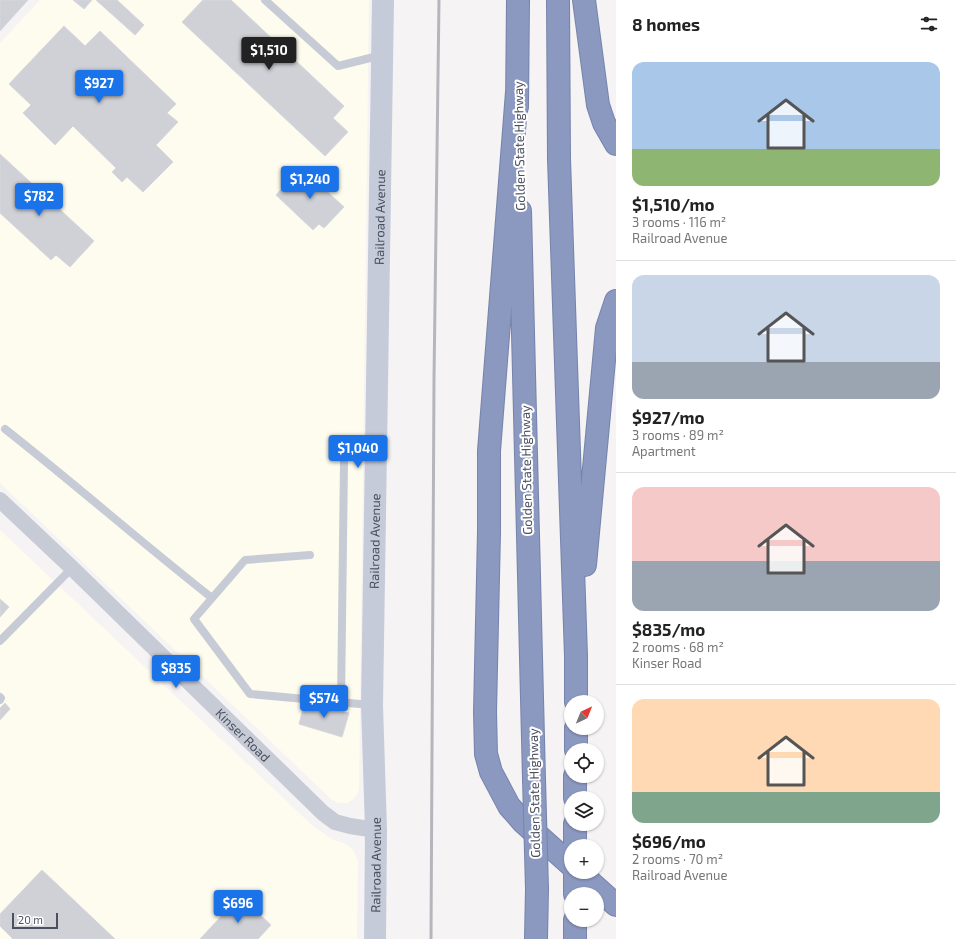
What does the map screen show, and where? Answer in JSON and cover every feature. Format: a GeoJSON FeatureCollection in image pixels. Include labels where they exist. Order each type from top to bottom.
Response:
{"type":"FeatureCollection","features":[{"type":"Feature","properties":{"kind":"highway","name":"Golden State Highway"},"geometry":{"type":"LineString","coordinates":[[518,0],[517,92],[537,889],[536,939]]}},
{"type":"Feature","properties":{"kind":"highway"},"geometry":{"type":"LineString","coordinates":[[558,0],[559,159],[576,656],[576,695]]}},
{"type":"Feature","properties":{"kind":"highway"},"geometry":{"type":"LineString","coordinates":[[584,0],[598,105],[604,123],[616,144]]}},
{"type":"Feature","properties":{"kind":"highway"},"geometry":{"type":"LineString","coordinates":[[517,92],[489,451],[489,532],[485,712],[486,754],[491,772],[509,806],[523,822],[564,859]]}},
{"type":"Feature","properties":{"kind":"highway"},"geometry":{"type":"LineString","coordinates":[[576,656],[607,328],[616,301]]}},
{"type":"Feature","properties":{"kind":"highway"},"geometry":{"type":"LineString","coordinates":[[589,879],[611,895]]}},
{"type":"Feature","properties":{"kind":"street","name":"Railroad Avenue"},"geometry":{"type":"LineString","coordinates":[[374,939],[376,830],[372,705],[383,0]]}},
{"type":"Feature","properties":{"kind":"street","name":"Kinser Road"},"geometry":{"type":"LineString","coordinates":[[0,500],[72,568],[323,813],[335,822],[376,830]]}},
{"type":"Feature","properties":{"kind":"lane"},"geometry":{"type":"LineString","coordinates":[[265,0],[338,66],[382,55]]}},
{"type":"Feature","properties":{"kind":"lane"},"geometry":{"type":"LineString","coordinates":[[5,429],[68,479],[152,551],[212,598]]}},
{"type":"Feature","properties":{"kind":"lane"},"geometry":{"type":"LineString","coordinates":[[341,702],[344,463]]}},
{"type":"Feature","properties":{"kind":"lane"},"geometry":{"type":"LineString","coordinates":[[310,555],[245,560],[194,619],[250,694],[372,705]]}},
{"type":"Feature","properties":{"kind":"lane"},"geometry":{"type":"LineString","coordinates":[[0,641],[72,568]]}},
{"type":"Feature","properties":{"kind":"lane"},"geometry":{"type":"LineString","coordinates":[[0,696],[2,698],[0,700]]}},
{"type":"Feature","properties":{"kind":"shaded area"},"geometry":{"type":"Polygon","coordinates":[[[40,0],[369,0],[359,789],[357,795],[347,803],[338,803],[332,800],[0,483],[0,43],[40,0]]]}},
{"type":"Feature","properties":{"kind":"shaded area"},"geometry":{"type":"Polygon","coordinates":[[[0,530],[313,826],[332,839],[346,844],[353,850],[358,862],[357,939],[0,939],[0,530]]]}},
{"type":"Feature","properties":{"kind":"building"},"geometry":{"type":"Polygon","coordinates":[[[0,0],[28,0],[0,31],[0,0]]]}},
{"type":"Feature","properties":{"kind":"building"},"geometry":{"type":"Polygon","coordinates":[[[73,0],[92,0],[84,9],[73,0]]]}},
{"type":"Feature","properties":{"kind":"building"},"geometry":{"type":"Polygon","coordinates":[[[96,0],[117,0],[144,25],[135,35],[96,0]]]}},
{"type":"Feature","properties":{"kind":"building"},"geometry":{"type":"Polygon","coordinates":[[[203,0],[231,0],[344,106],[333,118],[348,132],[325,156],[182,22],[203,0]]]}},
{"type":"Feature","properties":{"kind":"building"},"geometry":{"type":"Polygon","coordinates":[[[64,26],[85,46],[100,31],[176,104],[167,113],[178,122],[156,145],[173,162],[143,192],[127,177],[122,182],[112,172],[116,168],[73,126],[55,145],[23,113],[31,105],[9,84],[64,26]]]}},
{"type":"Feature","properties":{"kind":"building"},"geometry":{"type":"Polygon","coordinates":[[[0,154],[94,241],[70,267],[56,255],[51,260],[0,213],[0,154]]]}},
{"type":"Feature","properties":{"kind":"building"},"geometry":{"type":"Polygon","coordinates":[[[301,167],[344,207],[324,228],[319,224],[313,230],[276,195],[301,167]]]}},
{"type":"Feature","properties":{"kind":"building"},"geometry":{"type":"Polygon","coordinates":[[[0,599],[9,607],[0,617],[0,599]]]}},
{"type":"Feature","properties":{"kind":"building"},"geometry":{"type":"Polygon","coordinates":[[[305,701],[349,713],[342,737],[299,724],[305,701]]]}},
{"type":"Feature","properties":{"kind":"building"},"geometry":{"type":"Polygon","coordinates":[[[5,703],[10,709],[0,720],[0,708],[5,703]]]}},
{"type":"Feature","properties":{"kind":"building"},"geometry":{"type":"Polygon","coordinates":[[[42,870],[115,939],[13,939],[0,926],[0,914],[42,870]]]}},
{"type":"Feature","properties":{"kind":"building"},"geometry":{"type":"Polygon","coordinates":[[[240,896],[271,925],[258,939],[200,939],[240,896]]]}},
{"type":"Feature","properties":{"kind":"railway"},"geometry":{"type":"LineString","coordinates":[[431,939],[434,379],[439,0]]}}]}
